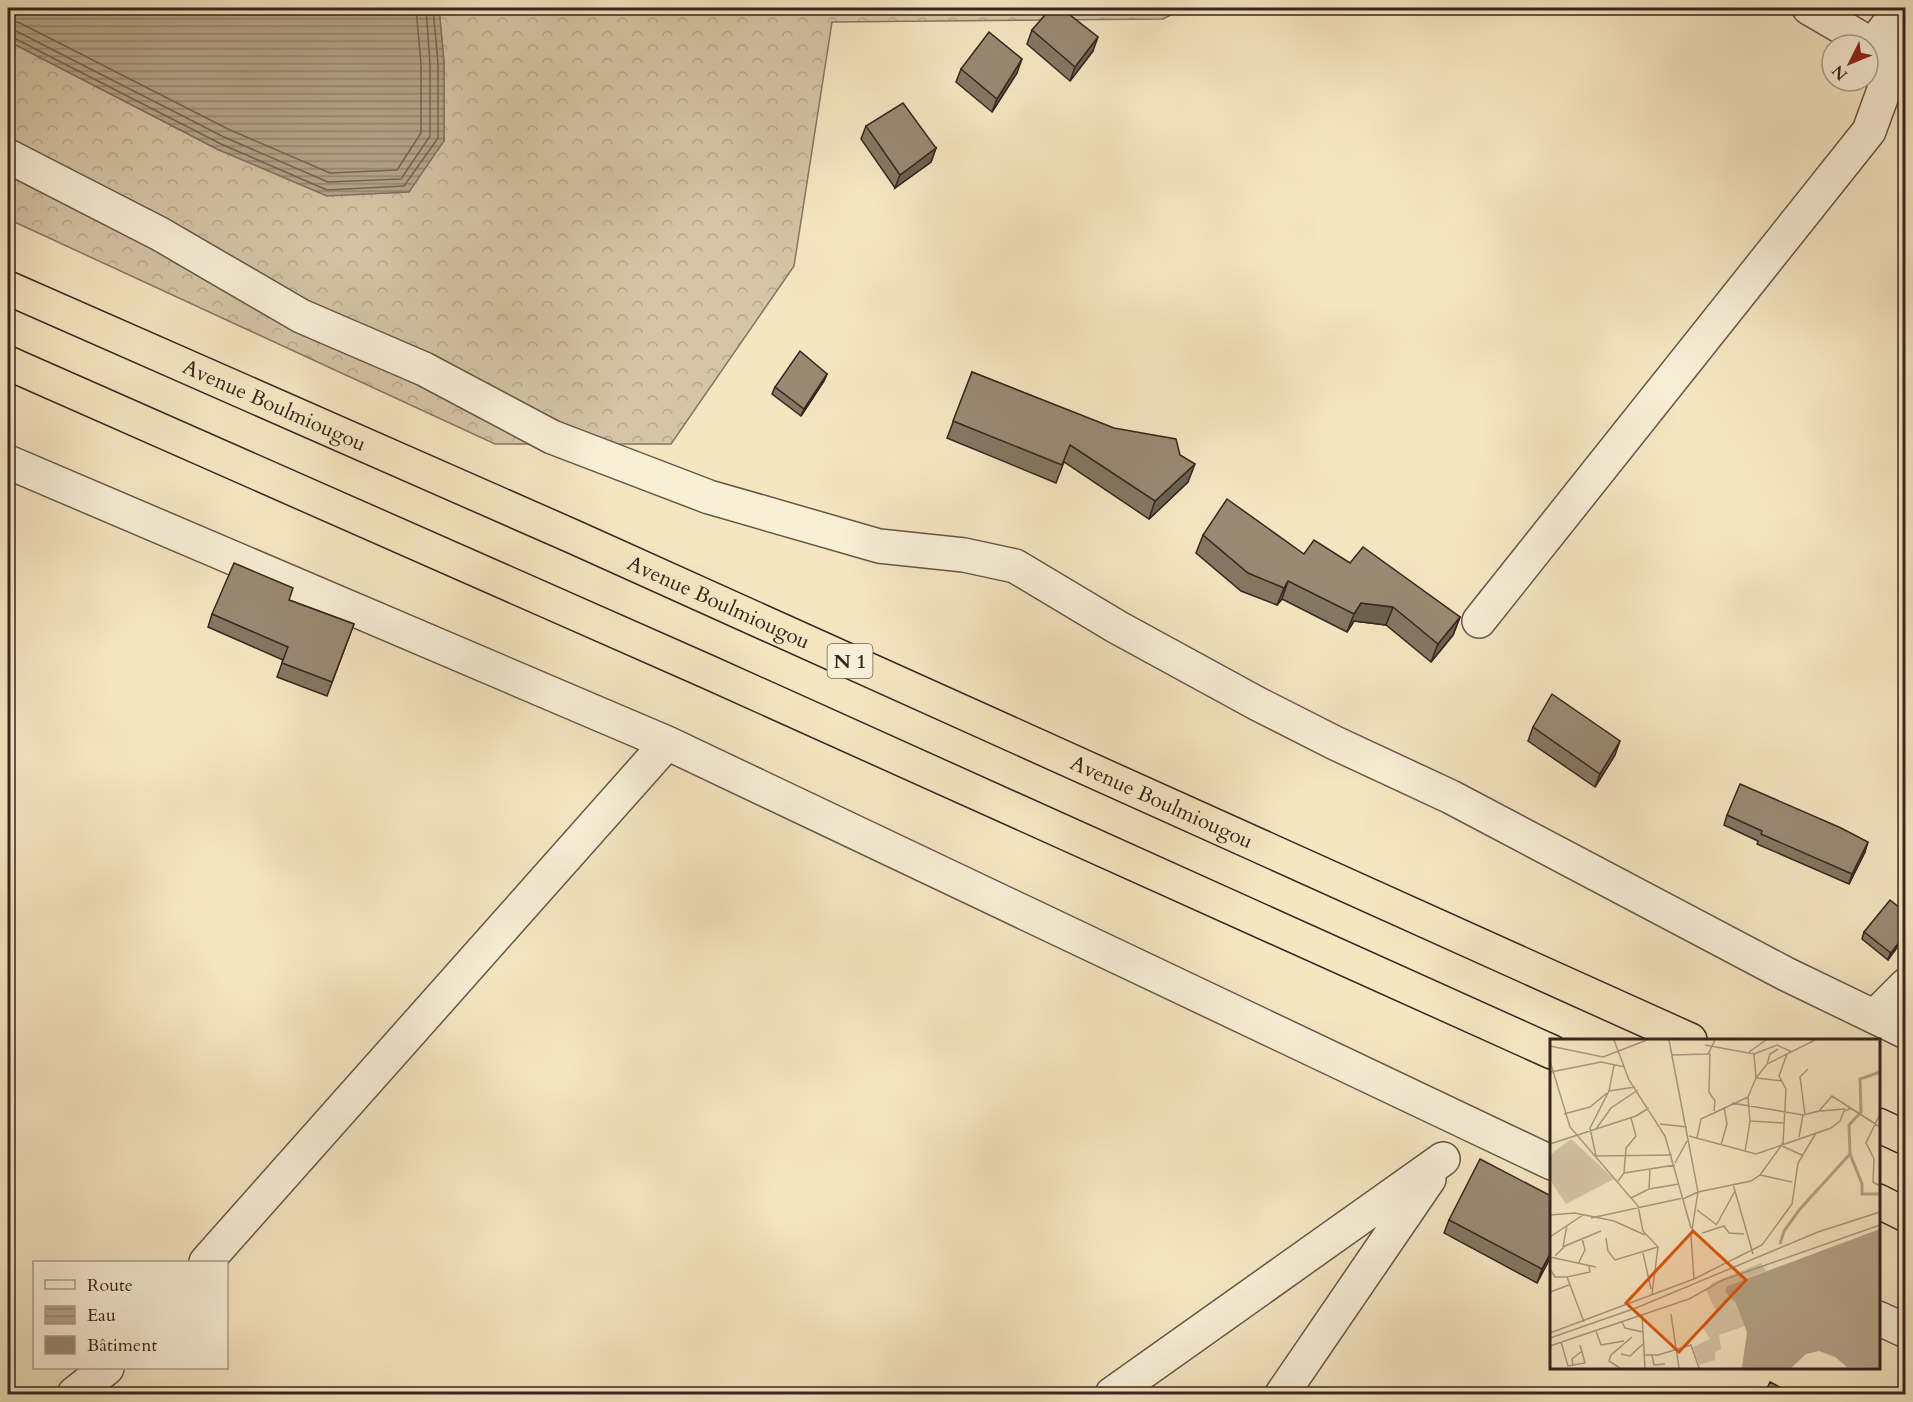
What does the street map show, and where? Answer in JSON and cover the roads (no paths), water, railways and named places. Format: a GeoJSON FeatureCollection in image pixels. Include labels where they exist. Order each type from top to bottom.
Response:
{"type":"FeatureCollection","features":[{"type":"Feature","properties":{"kind":"highway","name":"Avenue Boulmiougou"},"geometry":{"type":"LineString","coordinates":[[8,288],[585,542],[1686,1039]]}},
{"type":"Feature","properties":{"kind":"highway"},"geometry":{"type":"LineString","coordinates":[[8,363],[717,676],[1550,1052]]}},
{"type":"Feature","properties":{"kind":"highway"},"geometry":{"type":"LineString","coordinates":[[1880,1126],[1905,1138]]}},
{"type":"Feature","properties":{"kind":"highway"},"geometry":{"type":"LineString","coordinates":[[1880,1202],[1905,1215]]}},
{"type":"Feature","properties":{"kind":"street"},"geometry":{"type":"LineString","coordinates":[[1809,8],[1850,33]]}},
{"type":"Feature","properties":{"kind":"street"},"geometry":{"type":"LineString","coordinates":[[1880,36],[1901,8]]}},
{"type":"Feature","properties":{"kind":"street"},"geometry":{"type":"LineString","coordinates":[[1880,50],[1905,63]]}},
{"type":"Feature","properties":{"kind":"street"},"geometry":{"type":"LineString","coordinates":[[1479,621],[1869,131],[1888,79],[1880,62]]}},
{"type":"Feature","properties":{"kind":"street"},"geometry":{"type":"LineString","coordinates":[[8,156],[160,234],[300,316],[424,369],[552,437],[709,496],[879,546],[964,555],[1015,566],[1117,627],[1258,704],[1335,743],[1452,797],[1776,968],[1905,1032]]}},
{"type":"Feature","properties":{"kind":"street"},"geometry":{"type":"LineString","coordinates":[[8,462],[667,743],[1550,1163]]}},
{"type":"Feature","properties":{"kind":"street"},"geometry":{"type":"LineString","coordinates":[[208,1261],[667,743]]}},
{"type":"Feature","properties":{"kind":"street"},"geometry":{"type":"LineString","coordinates":[[1875,1016],[1905,985]]}},
{"type":"Feature","properties":{"kind":"street"},"geometry":{"type":"LineString","coordinates":[[1282,1395],[1467,1123]]}},
{"type":"Feature","properties":{"kind":"street"},"geometry":{"type":"LineString","coordinates":[[1112,1395],[1443,1160]]}},
{"type":"Feature","properties":{"kind":"street"},"geometry":{"type":"LineString","coordinates":[[1880,1319],[1905,1331]]}},
{"type":"Feature","properties":{"kind":"street"},"geometry":{"type":"LineString","coordinates":[[74,1395],[106,1369]]}},
{"type":"Feature","properties":{"kind":"water"},"geometry":{"type":"Polygon","coordinates":[[[8,8],[439,8],[444,63],[444,141],[409,192],[327,196],[219,150],[8,41],[8,8]]]}}]}
